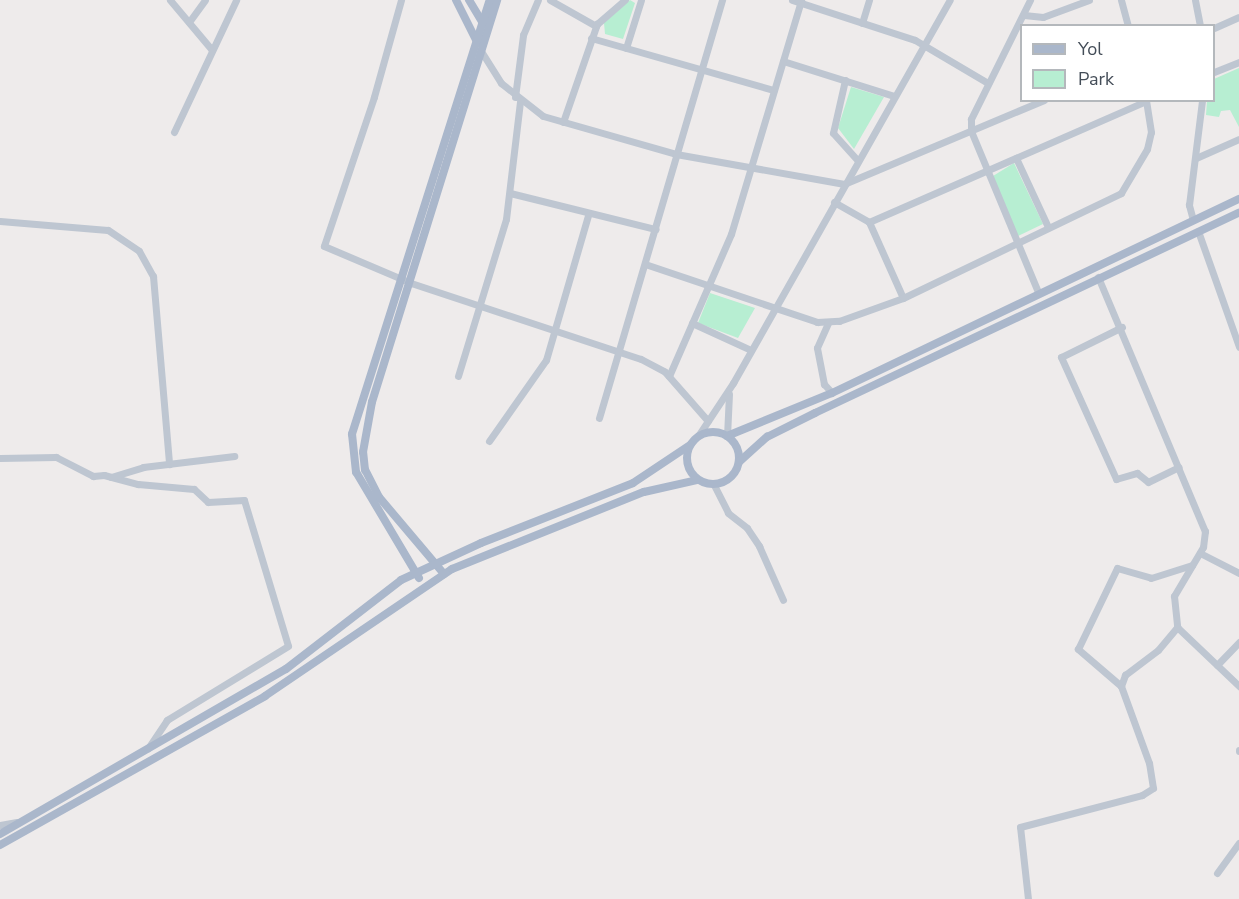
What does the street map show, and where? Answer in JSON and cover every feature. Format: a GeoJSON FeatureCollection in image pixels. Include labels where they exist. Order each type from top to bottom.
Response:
{"type":"FeatureCollection","features":[{"type":"Feature","properties":{"kind":"main road"},"geometry":{"type":"LineString","coordinates":[[456,0],[481,51]]}},
{"type":"Feature","properties":{"kind":"main road"},"geometry":{"type":"LineString","coordinates":[[469,0],[483,22],[486,36]]}},
{"type":"Feature","properties":{"kind":"main road"},"geometry":{"type":"LineString","coordinates":[[424,585],[370,498],[351,453],[359,405],[490,0]]}},
{"type":"Feature","properties":{"kind":"main road"},"geometry":{"type":"LineString","coordinates":[[444,574],[438,562],[379,497],[365,470],[363,452],[372,402],[411,283],[497,0]]}},
{"type":"Feature","properties":{"kind":"main road"},"geometry":{"type":"LineString","coordinates":[[727,436],[832,393],[1038,292],[1239,199]]}},
{"type":"Feature","properties":{"kind":"main road"},"geometry":{"type":"LineString","coordinates":[[0,845],[265,696],[424,585],[444,574],[513,542],[644,492],[697,480],[714,485],[731,478],[739,462],[767,437],[1098,277],[1239,213]]}},
{"type":"Feature","properties":{"kind":"main road"},"geometry":{"type":"LineString","coordinates":[[0,834],[143,755],[286,669],[402,580],[438,562],[633,483],[690,445],[698,436],[715,432],[727,436],[736,445],[739,462]]}},
{"type":"Feature","properties":{"kind":"main road"},"geometry":{"type":"LineString","coordinates":[[690,445],[687,466],[697,480]]}},
{"type":"Feature","properties":{"kind":"street"},"geometry":{"type":"LineString","coordinates":[[170,0],[212,50]]}},
{"type":"Feature","properties":{"kind":"street"},"geometry":{"type":"LineString","coordinates":[[189,22],[204,0]]}},
{"type":"Feature","properties":{"kind":"street"},"geometry":{"type":"LineString","coordinates":[[174,132],[236,0]]}},
{"type":"Feature","properties":{"kind":"street"},"geometry":{"type":"LineString","coordinates":[[401,0],[374,97],[324,246],[411,283],[617,351],[669,376],[708,421]]}},
{"type":"Feature","properties":{"kind":"street"},"geometry":{"type":"LineString","coordinates":[[458,376],[510,193],[523,35],[538,0]]}},
{"type":"Feature","properties":{"kind":"street"},"geometry":{"type":"LineString","coordinates":[[550,0],[596,26]]}},
{"type":"Feature","properties":{"kind":"street"},"geometry":{"type":"LineString","coordinates":[[563,122],[596,26],[625,0]]}},
{"type":"Feature","properties":{"kind":"street"},"geometry":{"type":"LineString","coordinates":[[626,48],[641,0]]}},
{"type":"Feature","properties":{"kind":"street"},"geometry":{"type":"LineString","coordinates":[[599,418],[617,351],[656,229],[676,154],[703,72],[722,0]]}},
{"type":"Feature","properties":{"kind":"street"},"geometry":{"type":"LineString","coordinates":[[792,0],[801,1],[924,45],[988,83]]}},
{"type":"Feature","properties":{"kind":"street"},"geometry":{"type":"LineString","coordinates":[[862,23],[869,0]]}},
{"type":"Feature","properties":{"kind":"street"},"geometry":{"type":"LineString","coordinates":[[698,436],[733,383],[857,160],[950,0]]}},
{"type":"Feature","properties":{"kind":"street"},"geometry":{"type":"LineString","coordinates":[[1030,0],[971,119],[971,131],[1015,244],[1038,292]]}},
{"type":"Feature","properties":{"kind":"street"},"geometry":{"type":"LineString","coordinates":[[1024,15],[1042,17],[1089,0]]}},
{"type":"Feature","properties":{"kind":"street"},"geometry":{"type":"LineString","coordinates":[[1121,0],[1127,24]]}},
{"type":"Feature","properties":{"kind":"street"},"geometry":{"type":"LineString","coordinates":[[1195,0],[1200,24]]}},
{"type":"Feature","properties":{"kind":"street"},"geometry":{"type":"LineString","coordinates":[[669,376],[709,286],[754,167],[801,1]]}},
{"type":"Feature","properties":{"kind":"street"},"geometry":{"type":"LineString","coordinates":[[1215,28],[1239,17]]}},
{"type":"Feature","properties":{"kind":"street"},"geometry":{"type":"LineString","coordinates":[[591,39],[774,90]]}},
{"type":"Feature","properties":{"kind":"street"},"geometry":{"type":"LineString","coordinates":[[481,51],[501,83],[517,99],[543,117],[676,154],[844,184],[1039,102]]}},
{"type":"Feature","properties":{"kind":"street"},"geometry":{"type":"LineString","coordinates":[[783,61],[894,96]]}},
{"type":"Feature","properties":{"kind":"street"},"geometry":{"type":"LineString","coordinates":[[1215,72],[1239,62]]}},
{"type":"Feature","properties":{"kind":"street"},"geometry":{"type":"LineString","coordinates":[[845,80],[833,133],[857,160]]}},
{"type":"Feature","properties":{"kind":"street"},"geometry":{"type":"LineString","coordinates":[[869,222],[1144,102]]}},
{"type":"Feature","properties":{"kind":"street"},"geometry":{"type":"LineString","coordinates":[[645,264],[775,308],[828,323],[903,298],[1121,193],[1130,182],[1151,132],[1146,102]]}},
{"type":"Feature","properties":{"kind":"street"},"geometry":{"type":"LineString","coordinates":[[1192,220],[1189,205],[1202,102]]}},
{"type":"Feature","properties":{"kind":"street"},"geometry":{"type":"LineString","coordinates":[[1196,158],[1239,139]]}},
{"type":"Feature","properties":{"kind":"street"},"geometry":{"type":"LineString","coordinates":[[1016,158],[1048,227]]}},
{"type":"Feature","properties":{"kind":"street"},"geometry":{"type":"LineString","coordinates":[[510,193],[588,215],[656,229]]}},
{"type":"Feature","properties":{"kind":"street"},"geometry":{"type":"LineString","coordinates":[[834,202],[869,222],[903,298]]}},
{"type":"Feature","properties":{"kind":"street"},"geometry":{"type":"LineString","coordinates":[[489,441],[542,369],[588,215]]}},
{"type":"Feature","properties":{"kind":"street"},"geometry":{"type":"LineString","coordinates":[[0,221],[108,230],[140,251],[153,276],[169,464]]}},
{"type":"Feature","properties":{"kind":"street"},"geometry":{"type":"LineString","coordinates":[[1198,231],[1239,347]]}},
{"type":"Feature","properties":{"kind":"street"},"geometry":{"type":"LineString","coordinates":[[1098,277],[1122,327],[1205,531],[1200,553],[1174,596],[1177,627],[1239,686]]}},
{"type":"Feature","properties":{"kind":"street"},"geometry":{"type":"LineString","coordinates":[[692,323],[751,350]]}},
{"type":"Feature","properties":{"kind":"street"},"geometry":{"type":"LineString","coordinates":[[828,323],[817,348],[824,384],[832,393]]}},
{"type":"Feature","properties":{"kind":"street"},"geometry":{"type":"LineString","coordinates":[[1122,327],[1061,357],[1116,479],[1137,473],[1148,483],[1179,467]]}},
{"type":"Feature","properties":{"kind":"street"},"geometry":{"type":"LineString","coordinates":[[727,436],[727,400],[733,383]]}},
{"type":"Feature","properties":{"kind":"street"},"geometry":{"type":"LineString","coordinates":[[111,477],[142,467],[234,456]]}},
{"type":"Feature","properties":{"kind":"street"},"geometry":{"type":"LineString","coordinates":[[0,458],[56,457],[93,476],[111,477],[138,484],[194,489],[208,502],[244,500],[288,646],[167,720],[143,755]]}},
{"type":"Feature","properties":{"kind":"street"},"geometry":{"type":"LineString","coordinates":[[714,485],[728,513],[747,528],[759,546],[783,600]]}},
{"type":"Feature","properties":{"kind":"street"},"geometry":{"type":"LineString","coordinates":[[1200,553],[1239,573]]}},
{"type":"Feature","properties":{"kind":"street"},"geometry":{"type":"LineString","coordinates":[[1028,899],[1020,827],[1142,795],[1153,788],[1149,763],[1121,686],[1078,649],[1117,568],[1151,578],[1192,565]]}},
{"type":"Feature","properties":{"kind":"street"},"geometry":{"type":"LineString","coordinates":[[1121,686],[1125,675],[1158,650],[1177,627]]}},
{"type":"Feature","properties":{"kind":"street"},"geometry":{"type":"LineString","coordinates":[[1217,665],[1239,642]]}},
{"type":"Feature","properties":{"kind":"street"},"geometry":{"type":"LineString","coordinates":[[0,825],[22,822]]}},
{"type":"Feature","properties":{"kind":"street"},"geometry":{"type":"LineString","coordinates":[[1217,873],[1239,843]]}},
{"type":"Feature","properties":{"kind":"green space"},"geometry":{"type":"Polygon","coordinates":[[[630,0],[635,3],[623,39],[605,34],[604,23],[630,0]]]}},
{"type":"Feature","properties":{"kind":"green space"},"geometry":{"type":"Polygon","coordinates":[[[1239,68],[1239,127],[1230,110],[1221,111],[1219,117],[1206,115],[1207,102],[1215,102],[1215,79],[1239,68]]]}},
{"type":"Feature","properties":{"kind":"green space"},"geometry":{"type":"Polygon","coordinates":[[[851,87],[884,97],[854,149],[838,128],[851,87]]]}},
{"type":"Feature","properties":{"kind":"green space"},"geometry":{"type":"Polygon","coordinates":[[[1014,163],[1043,224],[1016,237],[993,176],[1014,163]]]}},
{"type":"Feature","properties":{"kind":"green space"},"geometry":{"type":"Polygon","coordinates":[[[710,293],[755,308],[738,338],[698,323],[710,293]]]}}]}
